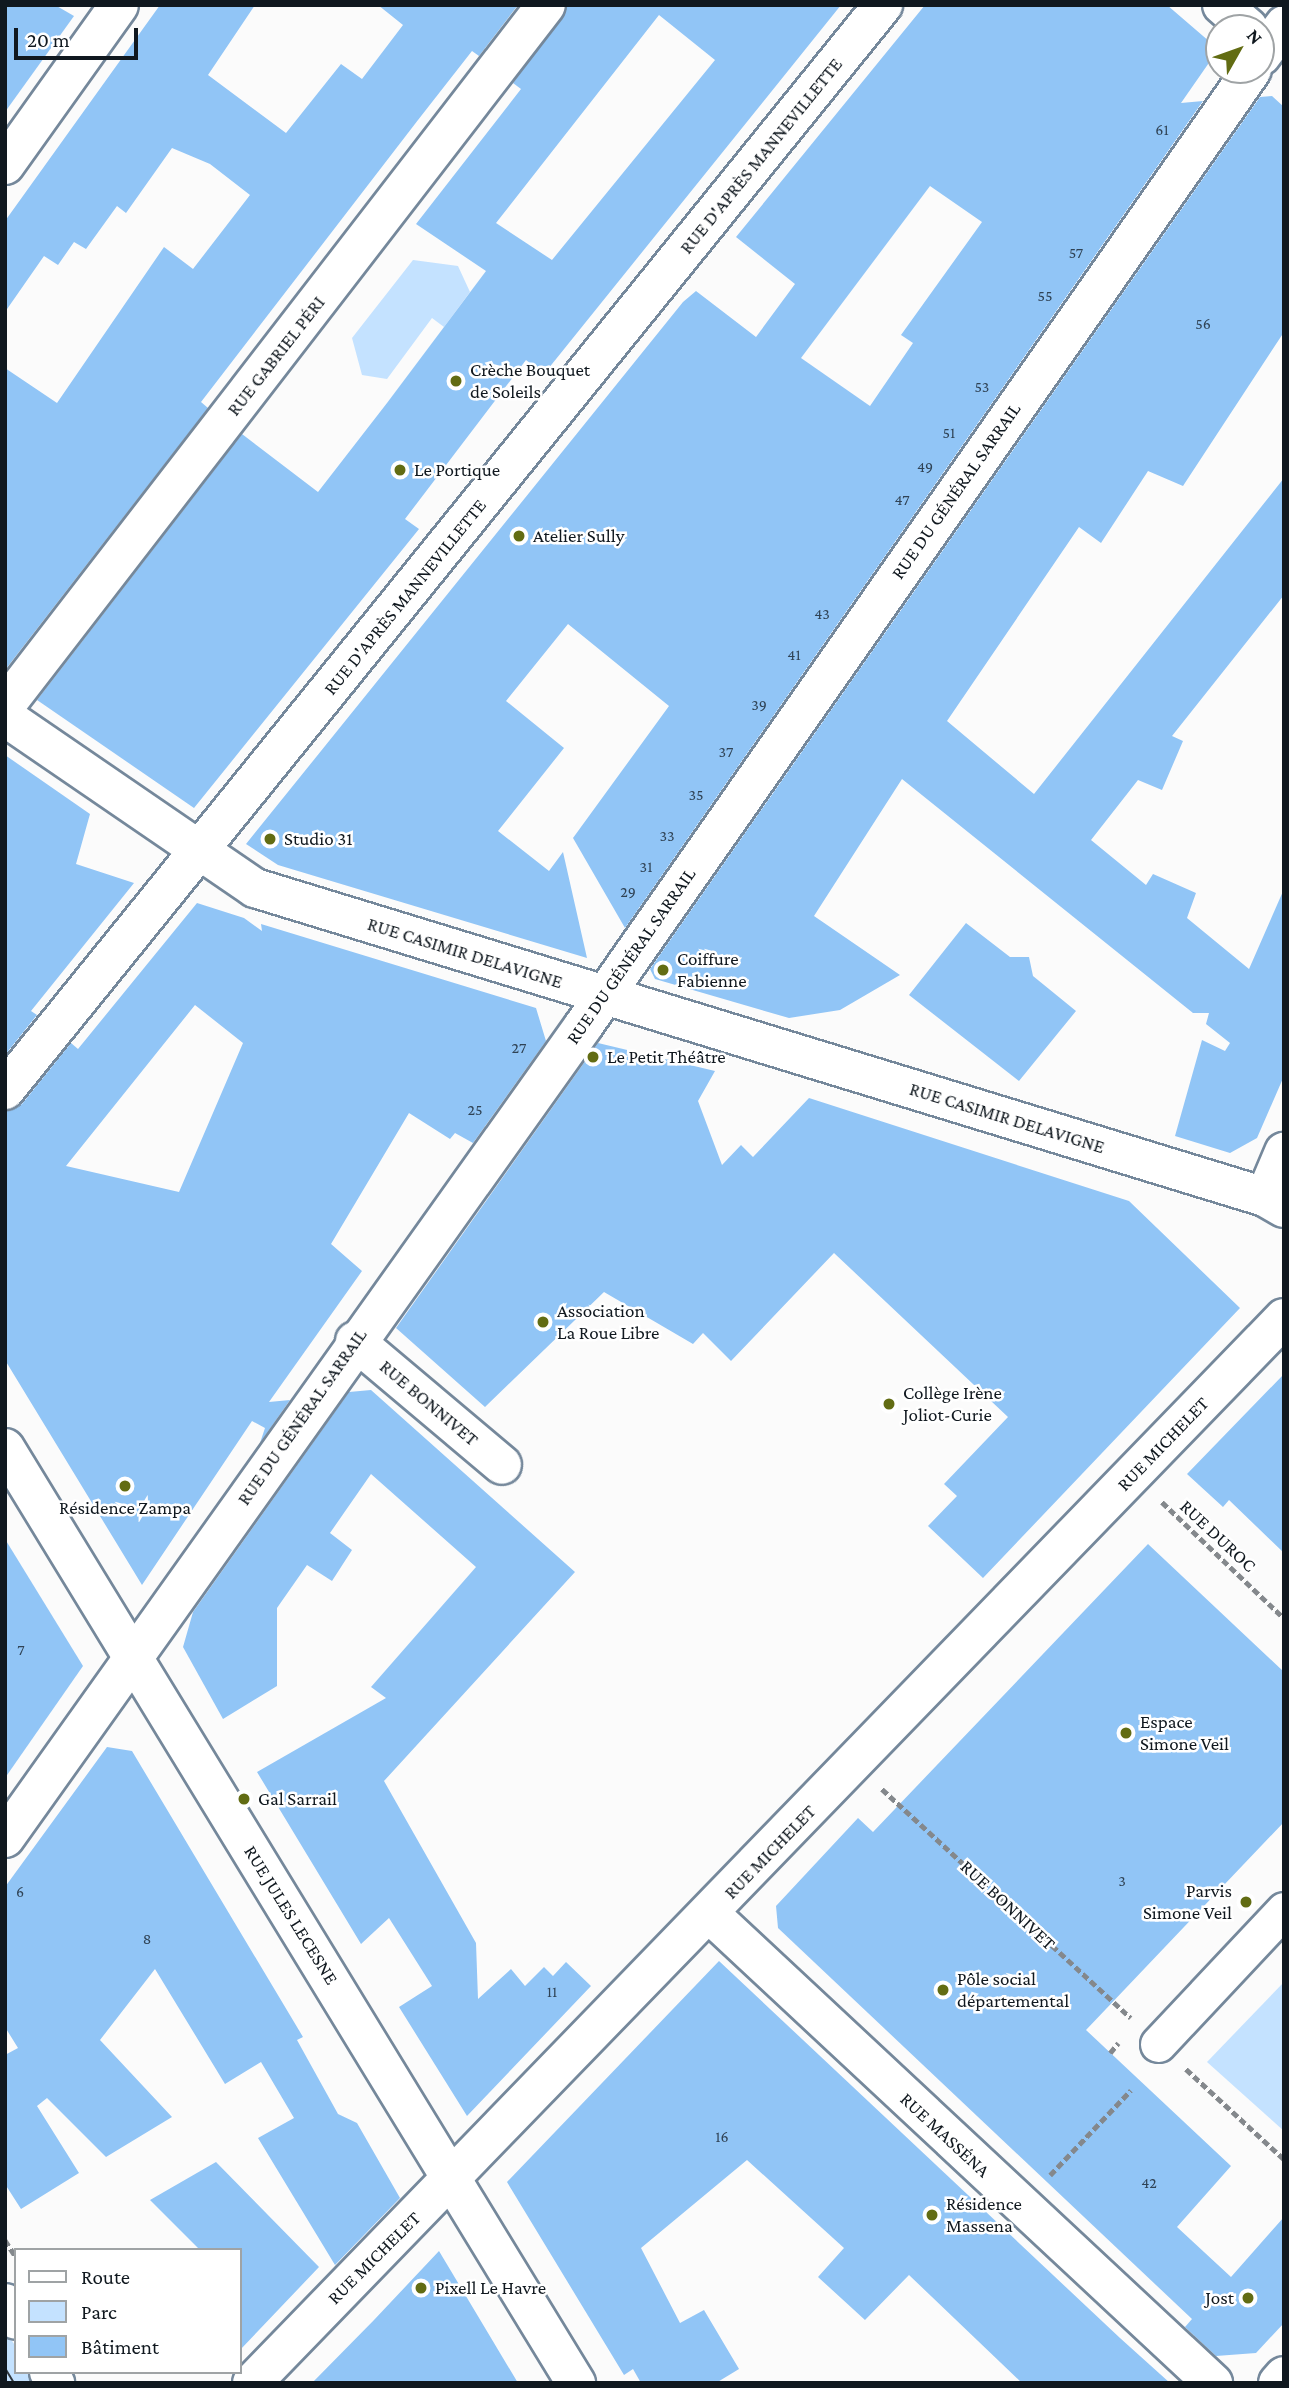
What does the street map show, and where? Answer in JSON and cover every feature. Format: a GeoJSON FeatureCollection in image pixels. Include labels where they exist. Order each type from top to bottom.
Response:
{"type":"FeatureCollection","features":[{"type":"Feature","properties":{"kind":"street"},"geometry":{"type":"LineString","coordinates":[[5,165],[119,5]]}},
{"type":"Feature","properties":{"kind":"street","name":"RUE GABRIEL PÉRI"},"geometry":{"type":"LineString","coordinates":[[5,706],[546,5]]}},
{"type":"Feature","properties":{"kind":"street","name":"RUE D'APRÈS MANNEVILLETTE"},"geometry":{"type":"LineString","coordinates":[[5,1090],[883,5]]}},
{"type":"Feature","properties":{"kind":"street","name":"RUE DU GÉNÉRAL SARRAIL"},"geometry":{"type":"LineString","coordinates":[[5,1838],[603,995],[1238,84]]}},
{"type":"Feature","properties":{"kind":"street","name":"RUE CASIMIR DELAVIGNE"},"geometry":{"type":"LineString","coordinates":[[5,717],[255,888],[1274,1203]]}},
{"type":"Feature","properties":{"kind":"street"},"geometry":{"type":"LineString","coordinates":[[1274,1203],[1284,1152]]}},
{"type":"Feature","properties":{"kind":"street","name":"RUE MICHELET"},"geometry":{"type":"LineString","coordinates":[[252,2383],[452,2181],[1284,1318]]}},
{"type":"Feature","properties":{"kind":"street","name":"RUE BONNIVET"},"geometry":{"type":"LineString","coordinates":[[355,1341],[502,1465]]}},
{"type":"Feature","properties":{"kind":"street","name":"RUE JULES LECESNE"},"geometry":{"type":"LineString","coordinates":[[5,1448],[131,1660],[576,2383]]}},
{"type":"Feature","properties":{"kind":"street"},"geometry":{"type":"LineString","coordinates":[[1158,2044],[1284,1910]]}},
{"type":"Feature","properties":{"kind":"street","name":"RUE MASSÉNA"},"geometry":{"type":"LineString","coordinates":[[710,1914],[1021,2207],[1213,2383]]}},
{"type":"Feature","properties":{"kind":"street"},"geometry":{"type":"LineString","coordinates":[[1278,2383],[1284,2376]]}},
{"type":"Feature","properties":{"kind":"path","name":"RUE DUROC"},"geometry":{"type":"LineString","coordinates":[[1133,1475],[1284,1618]]}},
{"type":"Feature","properties":{"kind":"path","name":"RUE BONNIVET"},"geometry":{"type":"LineString","coordinates":[[856,1764],[1284,2159]]}},
{"type":"Feature","properties":{"kind":"path"},"geometry":{"type":"LineString","coordinates":[[1021,2207],[1131,2090]]}},
{"type":"Feature","properties":{"kind":"green space"},"geometry":{"type":"Polygon","coordinates":[[[413,260],[458,266],[470,292],[444,327],[432,318],[387,379],[362,375],[352,338],[413,260]]]}},
{"type":"Feature","properties":{"kind":"green space"},"geometry":{"type":"Polygon","coordinates":[[[1284,1982],[1284,2131],[1207,2062],[1284,1982]]]}},
{"type":"Feature","properties":{"kind":"green space"},"geometry":{"type":"Polygon","coordinates":[[[5,2330],[14,2344],[14,2374],[33,2374],[39,2383],[5,2383],[5,2330]]]}},
{"type":"Feature","properties":{"kind":"building"},"geometry":{"type":"Polygon","coordinates":[[[5,5],[55,5],[74,16],[5,112],[5,5]]]}},
{"type":"Feature","properties":{"kind":"building"},"geometry":{"type":"Polygon","coordinates":[[[160,5],[255,5],[208,75],[286,133],[341,64],[362,79],[403,25],[378,5],[518,5],[479,56],[472,51],[418,120],[201,402],[208,408],[5,670],[5,368],[57,403],[164,247],[193,269],[250,195],[210,164],[172,148],[126,213],[117,206],[86,249],[74,242],[58,265],[44,256],[5,312],[5,221],[160,5]]]}},
{"type":"Feature","properties":{"kind":"building"},"geometry":{"type":"Polygon","coordinates":[[[567,5],[841,5],[544,374],[526,360],[405,519],[419,529],[194,808],[37,700],[242,434],[318,492],[387,403],[486,271],[416,224],[521,89],[513,83],[567,5]],[[659,15],[496,223],[552,260],[715,60],[659,15]]]}},
{"type":"Feature","properties":{"kind":"building"},"geometry":{"type":"Polygon","coordinates":[[[925,5],[1167,5],[1205,38],[1205,68],[1181,103],[1203,101],[625,928],[573,838],[669,706],[568,624],[506,701],[564,748],[498,831],[549,871],[563,852],[587,958],[278,865],[246,844],[683,302],[696,291],[756,337],[795,284],[736,237],[925,5]],[[930,186],[801,358],[870,406],[913,343],[901,335],[982,222],[930,186]]]}},
{"type":"Feature","properties":{"kind":"building"},"geometry":{"type":"Polygon","coordinates":[[[1272,96],[1284,107],[1284,332],[1183,486],[1148,471],[1101,543],[1079,527],[947,721],[1034,794],[1284,478],[1284,595],[1172,736],[1183,741],[1162,790],[1138,780],[1091,840],[1146,885],[1153,874],[1196,893],[1187,918],[1249,969],[1284,889],[1284,1076],[1257,1138],[1230,1153],[1175,1136],[1202,1040],[1225,1051],[1230,1043],[1206,1024],[1209,1013],[1193,1013],[902,779],[814,916],[900,975],[840,1010],[789,1018],[655,979],[650,969],[1260,97],[1272,96]]]}},
{"type":"Feature","properties":{"kind":"building"},"geometry":{"type":"Polygon","coordinates":[[[5,755],[90,814],[76,864],[134,883],[31,1011],[37,1015],[5,1055],[5,755]]]}},
{"type":"Feature","properties":{"kind":"building"},"geometry":{"type":"Polygon","coordinates":[[[197,903],[244,918],[262,931],[261,924],[536,1008],[546,1041],[473,1143],[455,1133],[450,1139],[409,1113],[331,1244],[362,1271],[269,1402],[290,1400],[260,1443],[265,1428],[252,1421],[142,1585],[5,1360],[5,1111],[22,1104],[71,1043],[78,1049],[197,903]],[[195,1005],[66,1166],[179,1192],[243,1043],[195,1005]]]}},
{"type":"Feature","properties":{"kind":"building"},"geometry":{"type":"Polygon","coordinates":[[[966,923],[1010,957],[1029,957],[1033,976],[1076,1011],[1019,1081],[909,995],[966,923]]]}},
{"type":"Feature","properties":{"kind":"building"},"geometry":{"type":"Polygon","coordinates":[[[598,1043],[715,1071],[698,1101],[722,1165],[741,1145],[753,1157],[809,1098],[1129,1201],[1240,1308],[983,1578],[928,1526],[957,1496],[944,1484],[1008,1417],[834,1253],[731,1361],[703,1333],[693,1344],[604,1292],[485,1407],[396,1328],[598,1043]]]}},
{"type":"Feature","properties":{"kind":"building"},"geometry":{"type":"Polygon","coordinates":[[[1284,1374],[1284,1553],[1229,1500],[1223,1507],[1187,1474],[1284,1374]]]}},
{"type":"Feature","properties":{"kind":"building"},"geometry":{"type":"Polygon","coordinates":[[[371,1390],[575,1572],[384,1781],[476,1943],[478,1999],[511,1969],[525,1986],[544,1967],[553,1976],[566,1962],[591,1986],[467,2116],[399,2007],[432,1986],[389,1918],[361,1944],[257,1772],[386,1698],[371,1687],[476,1567],[371,1474],[330,1533],[352,1550],[332,1581],[307,1565],[277,1608],[277,1686],[223,1719],[183,1647],[193,1612],[349,1392],[371,1390]]]}},
{"type":"Feature","properties":{"kind":"building"},"geometry":{"type":"Polygon","coordinates":[[[5,1539],[83,1666],[5,1778],[5,1539]]]}},
{"type":"Feature","properties":{"kind":"building"},"geometry":{"type":"Polygon","coordinates":[[[1148,1544],[1284,1672],[1284,1822],[1086,2030],[1231,2166],[1177,2227],[1231,2277],[1284,2217],[1284,2323],[1256,2353],[1216,2356],[1185,2327],[1192,2319],[778,1928],[776,1906],[858,1818],[873,1832],[1148,1544]]]}},
{"type":"Feature","properties":{"kind":"building"},"geometry":{"type":"Polygon","coordinates":[[[107,1747],[132,1751],[303,2037],[297,2040],[338,2114],[357,2123],[400,2198],[335,2265],[258,2138],[294,2118],[261,2062],[225,2084],[155,1969],[100,2040],[172,2117],[106,2157],[47,2098],[37,2106],[79,2173],[21,2209],[5,2184],[5,2055],[18,2048],[5,2027],[5,1887],[107,1747]]]}},
{"type":"Feature","properties":{"kind":"building"},"geometry":{"type":"Polygon","coordinates":[[[719,1961],[1170,2383],[1022,2383],[909,2275],[865,2320],[818,2277],[844,2248],[747,2160],[641,2248],[680,2323],[704,2310],[739,2369],[716,2383],[641,2383],[633,2369],[624,2375],[507,2182],[719,1961]]]}},
{"type":"Feature","properties":{"kind":"building"},"geometry":{"type":"Polygon","coordinates":[[[216,2162],[319,2267],[242,2348],[242,2248],[198,2248],[150,2200],[216,2162]]]}},
{"type":"Feature","properties":{"kind":"building"},"geometry":{"type":"Polygon","coordinates":[[[439,2251],[518,2383],[312,2383],[374,2320],[439,2251]]]}},
{"type":"Feature","properties":{"kind":"tram line"},"geometry":{"type":"LineString","coordinates":[[5,2368],[14,2383]]}},
{"type":"Feature","properties":{"kind":"place","name":"Crèche Bouquet de Soleils"},"geometry":{"type":"Point","coordinates":[456,381]}},
{"type":"Feature","properties":{"kind":"place","name":"Le Portique"},"geometry":{"type":"Point","coordinates":[400,470]}},
{"type":"Feature","properties":{"kind":"place","name":"Atelier Sully"},"geometry":{"type":"Point","coordinates":[519,536]}},
{"type":"Feature","properties":{"kind":"place","name":"Studio 31"},"geometry":{"type":"Point","coordinates":[270,839]}},
{"type":"Feature","properties":{"kind":"place","name":"Coiffure Fabienne"},"geometry":{"type":"Point","coordinates":[663,970]}},
{"type":"Feature","properties":{"kind":"place","name":"Le Petit Théâtre"},"geometry":{"type":"Point","coordinates":[593,1057]}},
{"type":"Feature","properties":{"kind":"place","name":"Association La Roue Libre"},"geometry":{"type":"Point","coordinates":[543,1322]}},
{"type":"Feature","properties":{"kind":"place","name":"Collège Irène Joliot-Curie"},"geometry":{"type":"Point","coordinates":[889,1404]}},
{"type":"Feature","properties":{"kind":"place","name":"Résidence Zampa"},"geometry":{"type":"Point","coordinates":[125,1486]}},
{"type":"Feature","properties":{"kind":"place","name":"Espace Simone Veil"},"geometry":{"type":"Point","coordinates":[1126,1733]}},
{"type":"Feature","properties":{"kind":"place","name":"Gal Sarrail"},"geometry":{"type":"Point","coordinates":[244,1799]}},
{"type":"Feature","properties":{"kind":"place","name":"Parvis Simone Veil"},"geometry":{"type":"Point","coordinates":[1246,1902]}},
{"type":"Feature","properties":{"kind":"place","name":"Pôle social départemental"},"geometry":{"type":"Point","coordinates":[943,1990]}},
{"type":"Feature","properties":{"kind":"place","name":"Résidence Massena"},"geometry":{"type":"Point","coordinates":[932,2215]}},
{"type":"Feature","properties":{"kind":"place","name":"Pixell Le Havre"},"geometry":{"type":"Point","coordinates":[421,2288]}},
{"type":"Feature","properties":{"kind":"place","name":"Jost"},"geometry":{"type":"Point","coordinates":[1248,2298]}}]}
